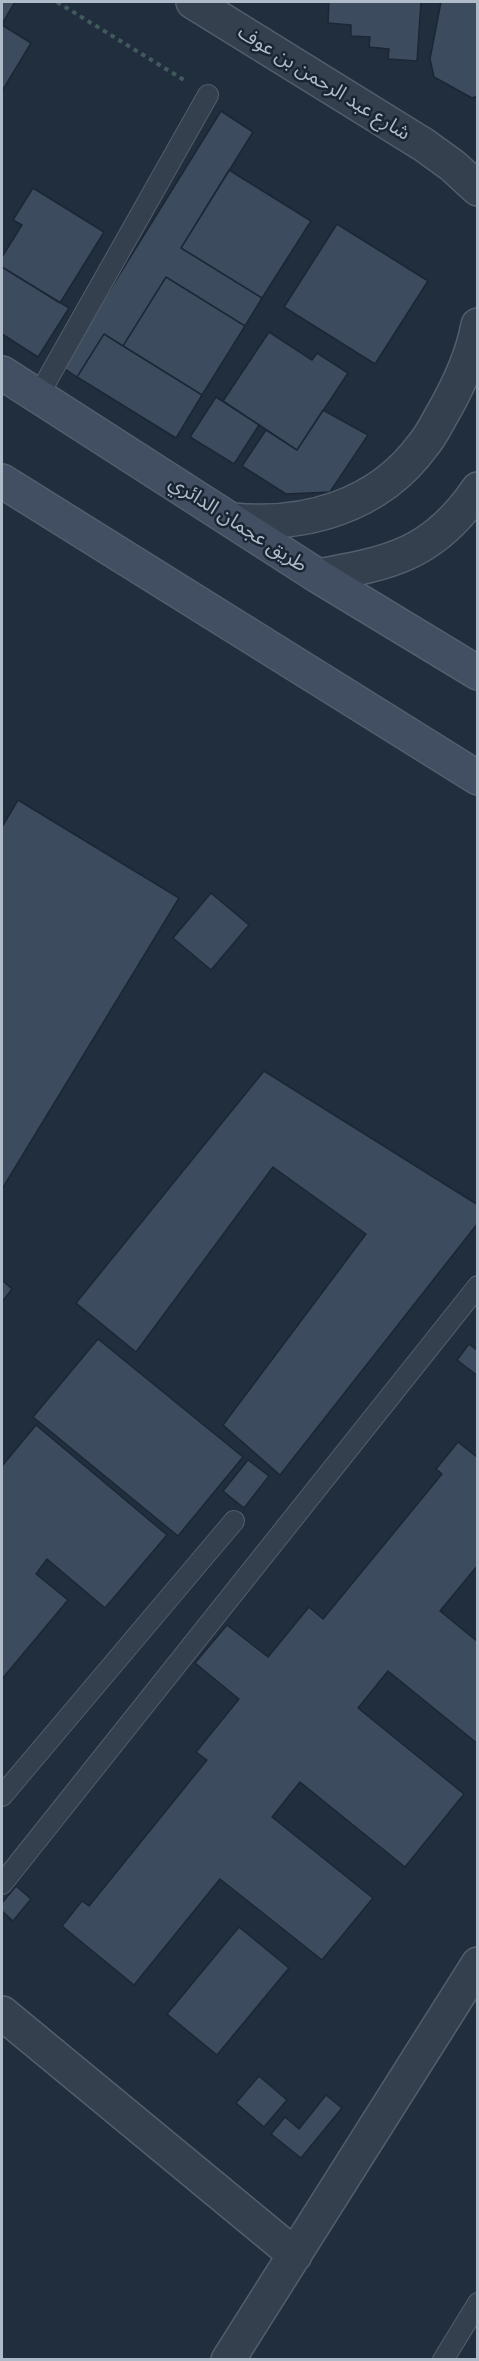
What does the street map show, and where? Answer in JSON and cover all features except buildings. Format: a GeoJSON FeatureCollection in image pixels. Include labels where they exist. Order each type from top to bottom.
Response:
{"type":"FeatureCollection","features":[{"type":"Feature","properties":{"kind":"main road","name":"طريق عجمان الدائري"},"geometry":{"type":"LineString","coordinates":[[2,373],[318,576],[477,673]]}},
{"type":"Feature","properties":{"kind":"main road"},"geometry":{"type":"LineString","coordinates":[[2,481],[477,778]]}},
{"type":"Feature","properties":{"kind":"street","name":"شارع عبد الرحمن بن عوف"},"geometry":{"type":"LineString","coordinates":[[193,2],[424,145],[453,166],[477,189]]}},
{"type":"Feature","properties":{"kind":"street","name":"شارع عبد الرحمن بن عوف"},"geometry":{"type":"LineString","coordinates":[[424,145],[477,158]]}},
{"type":"Feature","properties":{"kind":"street"},"geometry":{"type":"LineString","coordinates":[[232,520],[261,523],[290,521],[319,515],[347,506],[401,470],[423,446],[452,399],[465,368],[477,325]]}},
{"type":"Feature","properties":{"kind":"street"},"geometry":{"type":"LineString","coordinates":[[318,576],[369,567],[395,559],[420,547],[442,532],[464,509],[477,489]]}},
{"type":"Feature","properties":{"kind":"street"},"geometry":{"type":"LineString","coordinates":[[228,2360],[477,1964]]}},
{"type":"Feature","properties":{"kind":"street"},"geometry":{"type":"LineString","coordinates":[[2,2013],[295,2254]]}},
{"type":"Feature","properties":{"kind":"lane"},"geometry":{"type":"LineString","coordinates":[[38,396],[208,94]]}},
{"type":"Feature","properties":{"kind":"lane"},"geometry":{"type":"LineString","coordinates":[[2,1884],[477,1286]]}},
{"type":"Feature","properties":{"kind":"lane"},"geometry":{"type":"LineString","coordinates":[[2,1796],[234,1521]]}},
{"type":"Feature","properties":{"kind":"lane"},"geometry":{"type":"LineString","coordinates":[[443,2360],[477,2303]]}},
{"type":"Feature","properties":{"kind":"path"},"geometry":{"type":"LineString","coordinates":[[57,2],[208,94]]}}]}
